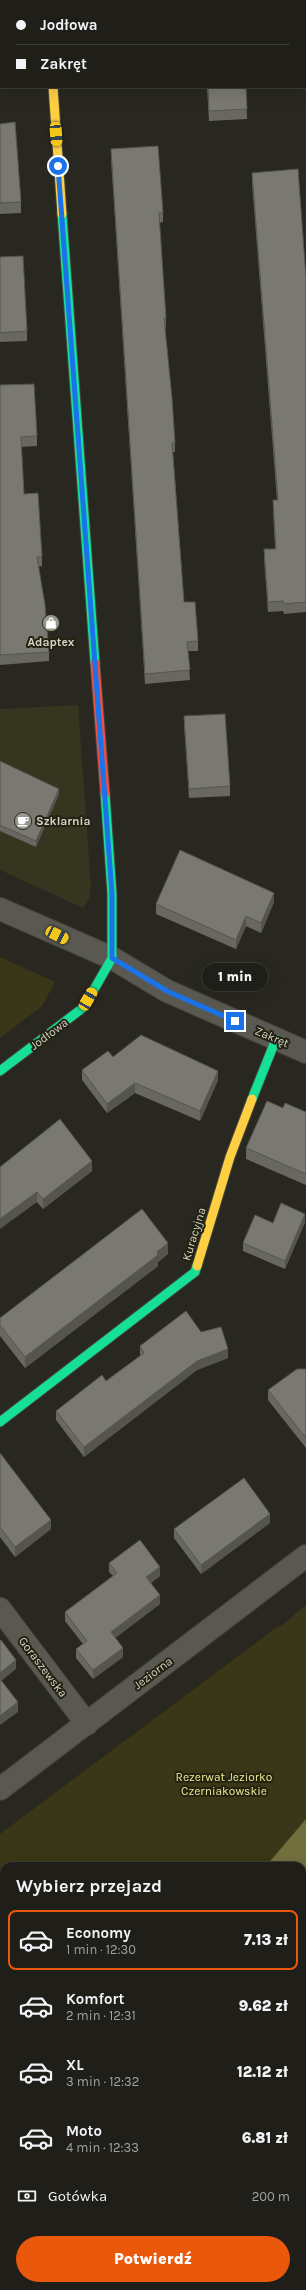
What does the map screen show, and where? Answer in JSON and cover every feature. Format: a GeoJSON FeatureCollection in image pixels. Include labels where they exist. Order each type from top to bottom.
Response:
{"type":"FeatureCollection","features":[{"type":"Feature","properties":{"kind":"street","name":"Jodłowa"},"geometry":{"type":"LineString","coordinates":[[0,1071],[84,1007],[112,958],[112,894],[53,88]]}},
{"type":"Feature","properties":{"kind":"street","name":"Zakręt"},"geometry":{"type":"LineString","coordinates":[[0,909],[112,958],[167,991],[306,1052]]}},
{"type":"Feature","properties":{"kind":"street","name":"Kuracyjna"},"geometry":{"type":"LineString","coordinates":[[0,1422],[195,1272],[230,1157],[276,1039]]}},
{"type":"Feature","properties":{"kind":"street","name":"Jeziorna"},"geometry":{"type":"LineString","coordinates":[[0,1789],[306,1556]]}},
{"type":"Feature","properties":{"kind":"street","name":"Goraszewska"},"geometry":{"type":"LineString","coordinates":[[0,1609],[86,1724]]}},
{"type":"Feature","properties":{"kind":"shaded area"},"geometry":{"type":"Polygon","coordinates":[[[78,705],[91,887],[89,899],[83,908],[0,870],[0,709],[78,705]]]}},
{"type":"Feature","properties":{"kind":"shaded area"},"geometry":{"type":"Polygon","coordinates":[[[306,1819],[306,1862],[269,1862],[306,1819]]]}},
{"type":"Feature","properties":{"kind":"green space"},"geometry":{"type":"Polygon","coordinates":[[[0,957],[55,982],[42,1006],[0,1038],[0,957]]]}},
{"type":"Feature","properties":{"kind":"green space","name":"Rezerwat Jeziorko Czerniakowskie"},"geometry":{"type":"Polygon","coordinates":[[[306,1605],[306,1862],[0,1862],[0,1834],[277,1627],[281,1626],[306,1605]]]}},
{"type":"Feature","properties":{"kind":"building"},"geometry":{"type":"Polygon","coordinates":[[[208,88],[246,88],[247,109],[209,111],[208,88]]]}},
{"type":"Feature","properties":{"kind":"building"},"geometry":{"type":"Polygon","coordinates":[[[15,122],[21,202],[0,203],[0,124],[15,122]]]}},
{"type":"Feature","properties":{"kind":"building"},"geometry":{"type":"Polygon","coordinates":[[[158,146],[163,213],[159,213],[166,318],[164,318],[172,398],[175,443],[172,443],[184,602],[195,602],[198,641],[187,642],[190,670],[145,674],[111,149],[158,146]]]}},
{"type":"Feature","properties":{"kind":"building"},"geometry":{"type":"Polygon","coordinates":[[[298,169],[306,278],[306,602],[284,604],[283,601],[268,602],[264,549],[276,549],[273,500],[278,500],[252,173],[298,169]]]}},
{"type":"Feature","properties":{"kind":"building"},"geometry":{"type":"Polygon","coordinates":[[[23,256],[27,331],[0,333],[0,257],[23,256]]]}},
{"type":"Feature","properties":{"kind":"building"},"geometry":{"type":"Polygon","coordinates":[[[34,384],[37,436],[21,437],[24,494],[38,493],[42,557],[37,557],[45,605],[49,652],[0,655],[0,385],[34,384]]]}},
{"type":"Feature","properties":{"kind":"building"},"geometry":{"type":"Polygon","coordinates":[[[225,714],[230,786],[189,789],[184,716],[225,714]]]}},
{"type":"Feature","properties":{"kind":"building"},"geometry":{"type":"Polygon","coordinates":[[[0,761],[59,789],[36,841],[0,825],[0,761]]]}},
{"type":"Feature","properties":{"kind":"building"},"geometry":{"type":"Polygon","coordinates":[[[180,850],[274,893],[261,923],[246,916],[236,940],[156,904],[180,850]]]}},
{"type":"Feature","properties":{"kind":"building"},"geometry":{"type":"Polygon","coordinates":[[[141,1035],[218,1071],[200,1111],[135,1083],[107,1104],[82,1070],[108,1051],[113,1057],[141,1035]]]}},
{"type":"Feature","properties":{"kind":"building"},"geometry":{"type":"Polygon","coordinates":[[[267,1101],[283,1108],[285,1103],[306,1112],[306,1174],[246,1148],[267,1101]]]}},
{"type":"Feature","properties":{"kind":"building"},"geometry":{"type":"Polygon","coordinates":[[[60,1119],[92,1161],[43,1199],[37,1192],[0,1219],[0,1167],[60,1119]]]}},
{"type":"Feature","properties":{"kind":"building"},"geometry":{"type":"Polygon","coordinates":[[[281,1203],[305,1214],[285,1261],[243,1243],[255,1215],[273,1223],[281,1203]]]}},
{"type":"Feature","properties":{"kind":"building"},"geometry":{"type":"Polygon","coordinates":[[[142,1209],[168,1243],[157,1252],[158,1255],[25,1357],[0,1325],[0,1318],[142,1209]]]}},
{"type":"Feature","properties":{"kind":"building"},"geometry":{"type":"Polygon","coordinates":[[[186,1311],[201,1332],[221,1327],[228,1349],[197,1361],[84,1447],[56,1411],[102,1375],[106,1381],[144,1353],[140,1346],[186,1311]]]}},
{"type":"Feature","properties":{"kind":"building"},"geometry":{"type":"Polygon","coordinates":[[[297,1369],[306,1369],[306,1438],[268,1390],[297,1369]]]}},
{"type":"Feature","properties":{"kind":"building"},"geometry":{"type":"Polygon","coordinates":[[[0,1453],[51,1520],[15,1547],[0,1527],[0,1453]]]}},
{"type":"Feature","properties":{"kind":"building"},"geometry":{"type":"Polygon","coordinates":[[[244,1478],[270,1514],[201,1565],[174,1529],[244,1478]]]}},
{"type":"Feature","properties":{"kind":"building"},"geometry":{"type":"Polygon","coordinates":[[[140,1540],[160,1567],[146,1577],[160,1595],[111,1632],[123,1648],[93,1670],[76,1649],[87,1641],[65,1612],[117,1573],[109,1563],[140,1540]]]}},
{"type":"Feature","properties":{"kind":"building"},"geometry":{"type":"Polygon","coordinates":[[[1,1640],[16,1660],[0,1673],[0,1641],[1,1640]]]}},
{"type":"Feature","properties":{"kind":"building"},"geometry":{"type":"Polygon","coordinates":[[[0,1679],[18,1702],[0,1716],[0,1679]]]}},
{"type":"Feature","properties":{"kind":"traffic: fast"},"geometry":{"type":"LineString","coordinates":[[62,214],[95,663]]}},
{"type":"Feature","properties":{"kind":"traffic: fast"},"geometry":{"type":"LineString","coordinates":[[0,1071],[84,1007],[112,958],[112,894],[105,793]]}},
{"type":"Feature","properties":{"kind":"traffic: fast"},"geometry":{"type":"LineString","coordinates":[[252,1099],[276,1039]]}},
{"type":"Feature","properties":{"kind":"traffic: fast"},"geometry":{"type":"LineString","coordinates":[[0,1422],[195,1272],[197,1266]]}},
{"type":"Feature","properties":{"kind":"traffic: slow"},"geometry":{"type":"LineString","coordinates":[[53,88],[62,214]]}},
{"type":"Feature","properties":{"kind":"traffic: slow"},"geometry":{"type":"LineString","coordinates":[[197,1266],[230,1157],[252,1099]]}},
{"type":"Feature","properties":{"kind":"traffic: jam"},"geometry":{"type":"LineString","coordinates":[[95,663],[105,793]]}},
{"type":"Feature","properties":{"kind":"place","name":"Adaptex"},"geometry":{"type":"Point","coordinates":[51,623]}},
{"type":"Feature","properties":{"kind":"place","name":"Szklarnia"},"geometry":{"type":"Point","coordinates":[23,821]}},
{"type":"Feature","properties":{"kind":"route"},"geometry":{"type":"LineString","coordinates":[[58,166],[112,894],[112,958],[167,991],[235,1021]]}}]}
